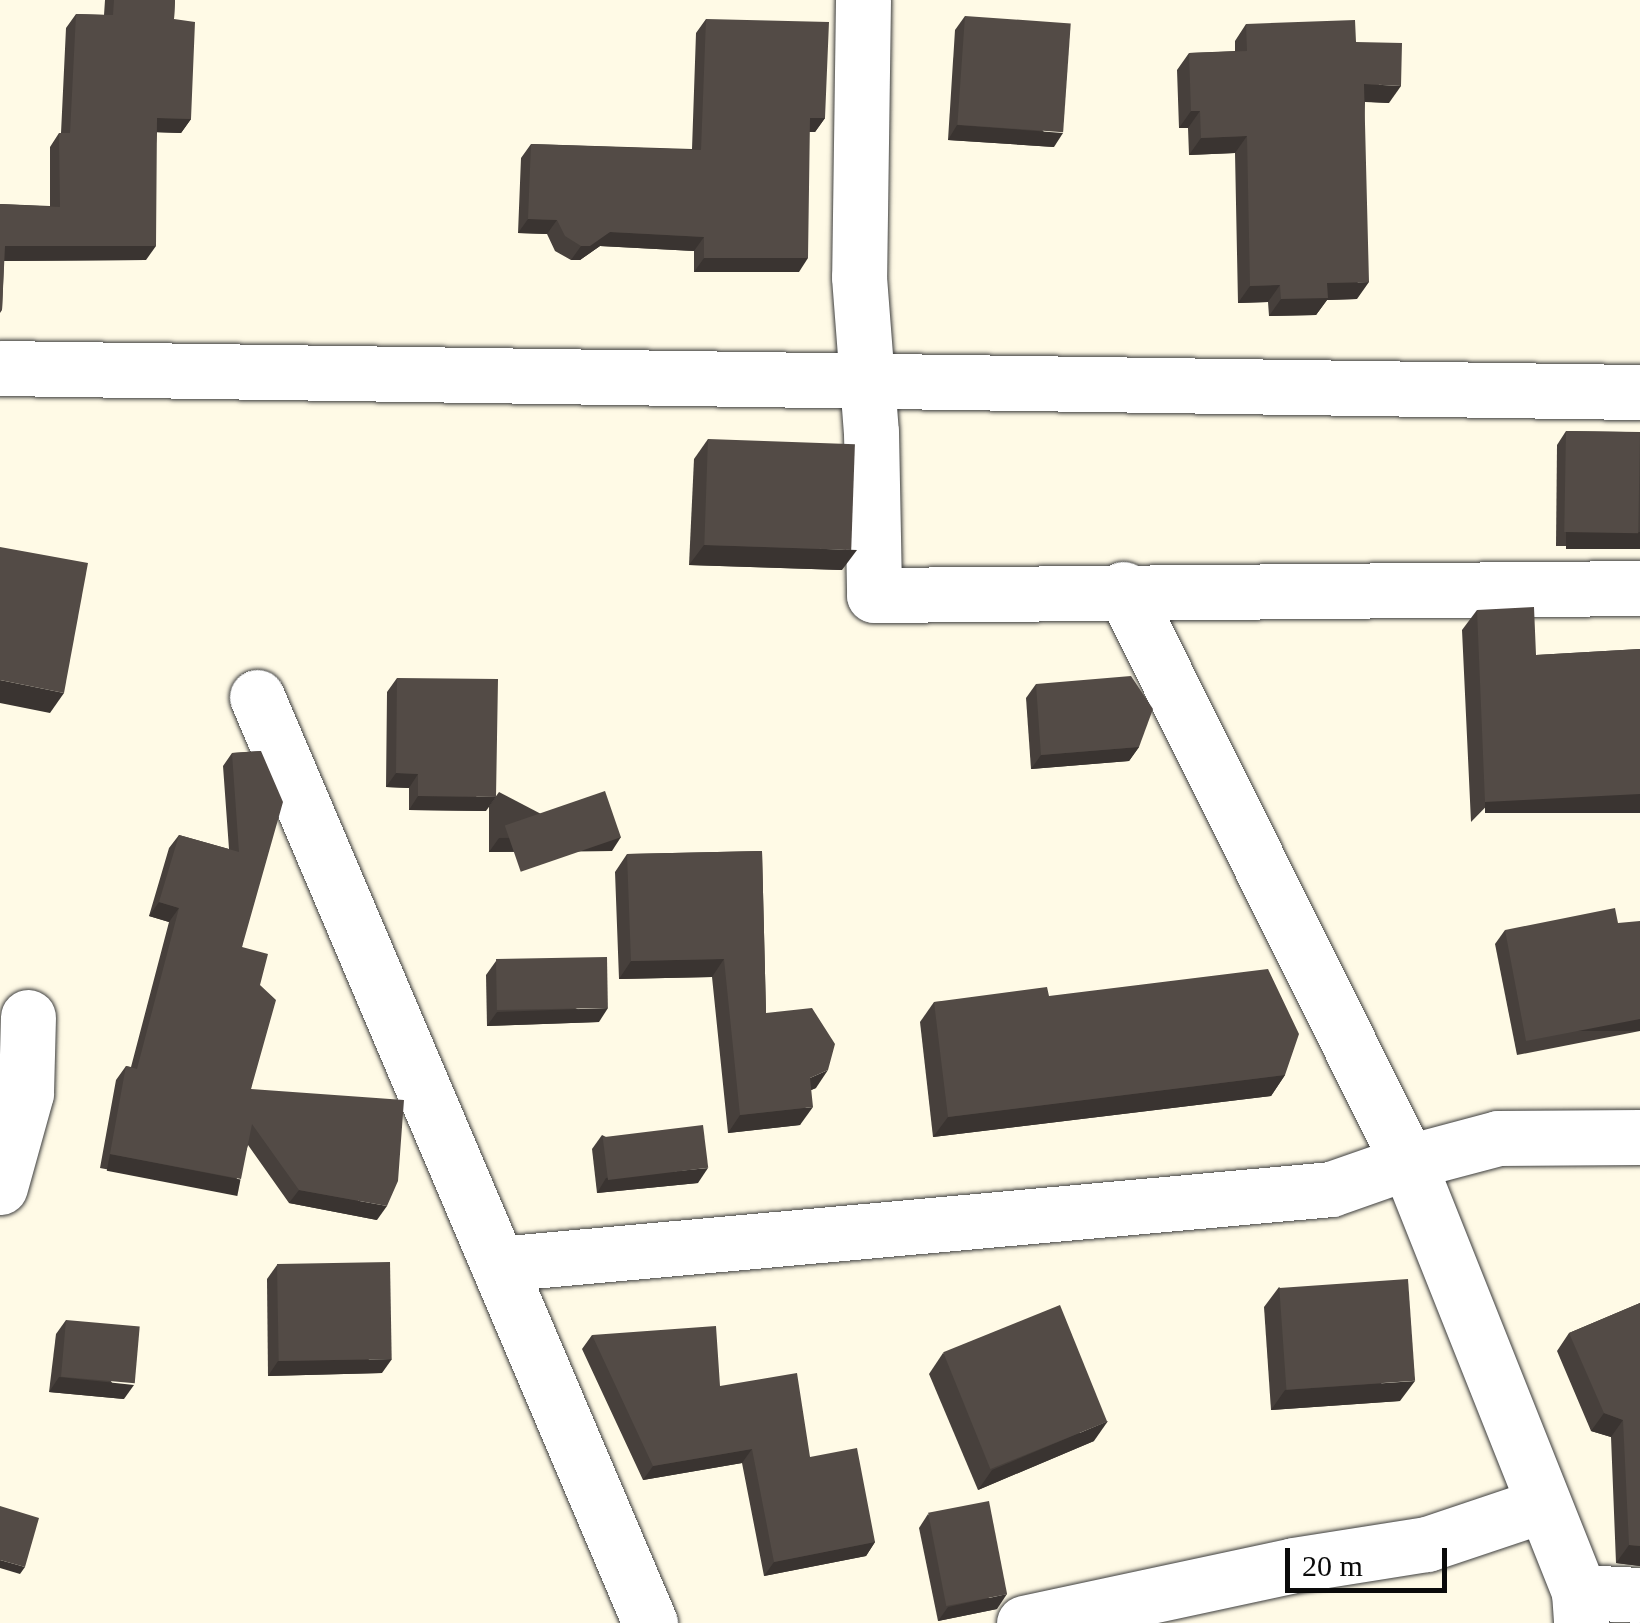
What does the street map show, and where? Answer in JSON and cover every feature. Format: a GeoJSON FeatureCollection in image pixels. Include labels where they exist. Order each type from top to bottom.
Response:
{"type":"FeatureCollection","features":[{"type":"Feature","properties":{"kind":"street"},"geometry":{"type":"LineString","coordinates":[[864,0],[859,278],[864,384],[871,432],[874,594],[1123,589],[1640,588]]}},
{"type":"Feature","properties":{"kind":"street"},"geometry":{"type":"LineString","coordinates":[[0,368],[864,384],[1640,392]]}},
{"type":"Feature","properties":{"kind":"street"},"geometry":{"type":"LineString","coordinates":[[1123,589],[1408,1162],[1543,1505],[1593,1613],[1640,1596]]}},
{"type":"Feature","properties":{"kind":"street"},"geometry":{"type":"LineString","coordinates":[[257,697],[650,1623]]}},
{"type":"Feature","properties":{"kind":"street"},"geometry":{"type":"LineString","coordinates":[[0,1188],[26,1093],[28,1017]]}},
{"type":"Feature","properties":{"kind":"street"},"geometry":{"type":"LineString","coordinates":[[498,1264],[1331,1189],[1408,1162],[1498,1138],[1640,1137]]}},
{"type":"Feature","properties":{"kind":"street"},"geometry":{"type":"LineString","coordinates":[[1024,1623],[1294,1565],[1427,1544],[1543,1505]]}},
{"type":"Feature","properties":{"kind":"building"},"geometry":{"type":"Polygon","coordinates":[[[114,0],[175,0],[174,19],[195,22],[191,119],[157,118],[156,246],[5,246],[0,310],[0,204],[60,207],[59,133],[70,133],[76,14],[113,15],[114,0]]]}},
{"type":"Feature","properties":{"kind":"building"},"geometry":{"type":"Polygon","coordinates":[[[965,16],[1071,23],[1063,132],[957,125],[965,16]]]}},
{"type":"Feature","properties":{"kind":"building"},"geometry":{"type":"Polygon","coordinates":[[[706,19],[829,22],[825,118],[810,118],[808,258],[704,258],[704,237],[610,232],[590,246],[581,246],[565,236],[557,220],[528,219],[531,144],[701,150],[706,19]]]}},
{"type":"Feature","properties":{"kind":"building"},"geometry":{"type":"Polygon","coordinates":[[[1355,20],[1356,42],[1402,43],[1401,86],[1364,84],[1369,282],[1327,283],[1328,298],[1281,299],[1280,285],[1250,286],[1247,136],[1201,138],[1200,111],[1191,111],[1189,53],[1247,51],[1246,24],[1355,20]]]}},
{"type":"Feature","properties":{"kind":"building"},"geometry":{"type":"Polygon","coordinates":[[[1566,431],[1640,432],[1638,533],[1564,532],[1566,431]]]}},
{"type":"Feature","properties":{"kind":"building"},"geometry":{"type":"Polygon","coordinates":[[[708,439],[855,444],[851,550],[704,545],[708,439]]]}},
{"type":"Feature","properties":{"kind":"building"},"geometry":{"type":"Polygon","coordinates":[[[0,547],[88,563],[64,693],[0,680],[0,547]]]}},
{"type":"Feature","properties":{"kind":"building"},"geometry":{"type":"Polygon","coordinates":[[[1534,607],[1536,655],[1640,649],[1640,794],[1485,802],[1477,610],[1534,607]]]}},
{"type":"Feature","properties":{"kind":"building"},"geometry":{"type":"Polygon","coordinates":[[[1131,676],[1153,709],[1139,747],[1041,755],[1036,684],[1131,676]]]}},
{"type":"Feature","properties":{"kind":"building"},"geometry":{"type":"Polygon","coordinates":[[[397,678],[498,679],[496,797],[418,796],[418,774],[396,773],[397,678]]]}},
{"type":"Feature","properties":{"kind":"building"},"geometry":{"type":"Polygon","coordinates":[[[261,751],[283,802],[242,947],[268,954],[260,985],[276,1000],[251,1089],[404,1100],[398,1181],[387,1206],[299,1190],[252,1124],[241,1179],[110,1154],[126,1066],[137,1069],[179,908],[159,902],[179,835],[239,852],[232,753],[261,751]]]}},
{"type":"Feature","properties":{"kind":"building"},"geometry":{"type":"Polygon","coordinates":[[[605,791],[621,837],[521,872],[505,826],[605,791]]]}},
{"type":"Feature","properties":{"kind":"building"},"geometry":{"type":"Polygon","coordinates":[[[762,851],[766,1013],[812,1008],[835,1044],[828,1070],[810,1078],[813,1107],[740,1115],[724,959],[631,961],[627,854],[762,851]]]}},
{"type":"Feature","properties":{"kind":"building"},"geometry":{"type":"Polygon","coordinates":[[[1615,908],[1618,923],[1640,921],[1640,1019],[1526,1041],[1505,930],[1615,908]]]}},
{"type":"Feature","properties":{"kind":"building"},"geometry":{"type":"Polygon","coordinates":[[[607,957],[608,1008],[497,1010],[496,959],[607,957]]]}},
{"type":"Feature","properties":{"kind":"building"},"geometry":{"type":"Polygon","coordinates":[[[1268,969],[1299,1034],[1285,1075],[948,1117],[934,1002],[1047,987],[1049,996],[1268,969]]]}},
{"type":"Feature","properties":{"kind":"building"},"geometry":{"type":"Polygon","coordinates":[[[703,1125],[708,1168],[608,1180],[603,1137],[703,1125]]]}},
{"type":"Feature","properties":{"kind":"building"},"geometry":{"type":"Polygon","coordinates":[[[390,1262],[392,1359],[279,1361],[277,1264],[390,1262]]]}},
{"type":"Feature","properties":{"kind":"building"},"geometry":{"type":"Polygon","coordinates":[[[1408,1279],[1415,1381],[1286,1390],[1279,1288],[1408,1279]]]}},
{"type":"Feature","properties":{"kind":"building"},"geometry":{"type":"Polygon","coordinates":[[[1640,1303],[1640,1546],[1629,1545],[1623,1420],[1604,1413],[1569,1333],[1640,1303]]]}},
{"type":"Feature","properties":{"kind":"building"},"geometry":{"type":"Polygon","coordinates":[[[1060,1305],[1107,1422],[990,1469],[943,1352],[1060,1305]]]}},
{"type":"Feature","properties":{"kind":"building"},"geometry":{"type":"Polygon","coordinates":[[[66,1320],[140,1326],[135,1383],[61,1377],[66,1320]]]}},
{"type":"Feature","properties":{"kind":"building"},"geometry":{"type":"Polygon","coordinates":[[[716,1326],[720,1386],[797,1373],[810,1457],[857,1448],[875,1542],[774,1562],[752,1449],[653,1466],[592,1335],[716,1326]]]}},
{"type":"Feature","properties":{"kind":"building"},"geometry":{"type":"Polygon","coordinates":[[[989,1501],[1007,1594],[946,1606],[928,1513],[989,1501]]]}},
{"type":"Feature","properties":{"kind":"building"},"geometry":{"type":"Polygon","coordinates":[[[0,1506],[39,1518],[25,1567],[0,1560],[0,1506]]]}}]}
